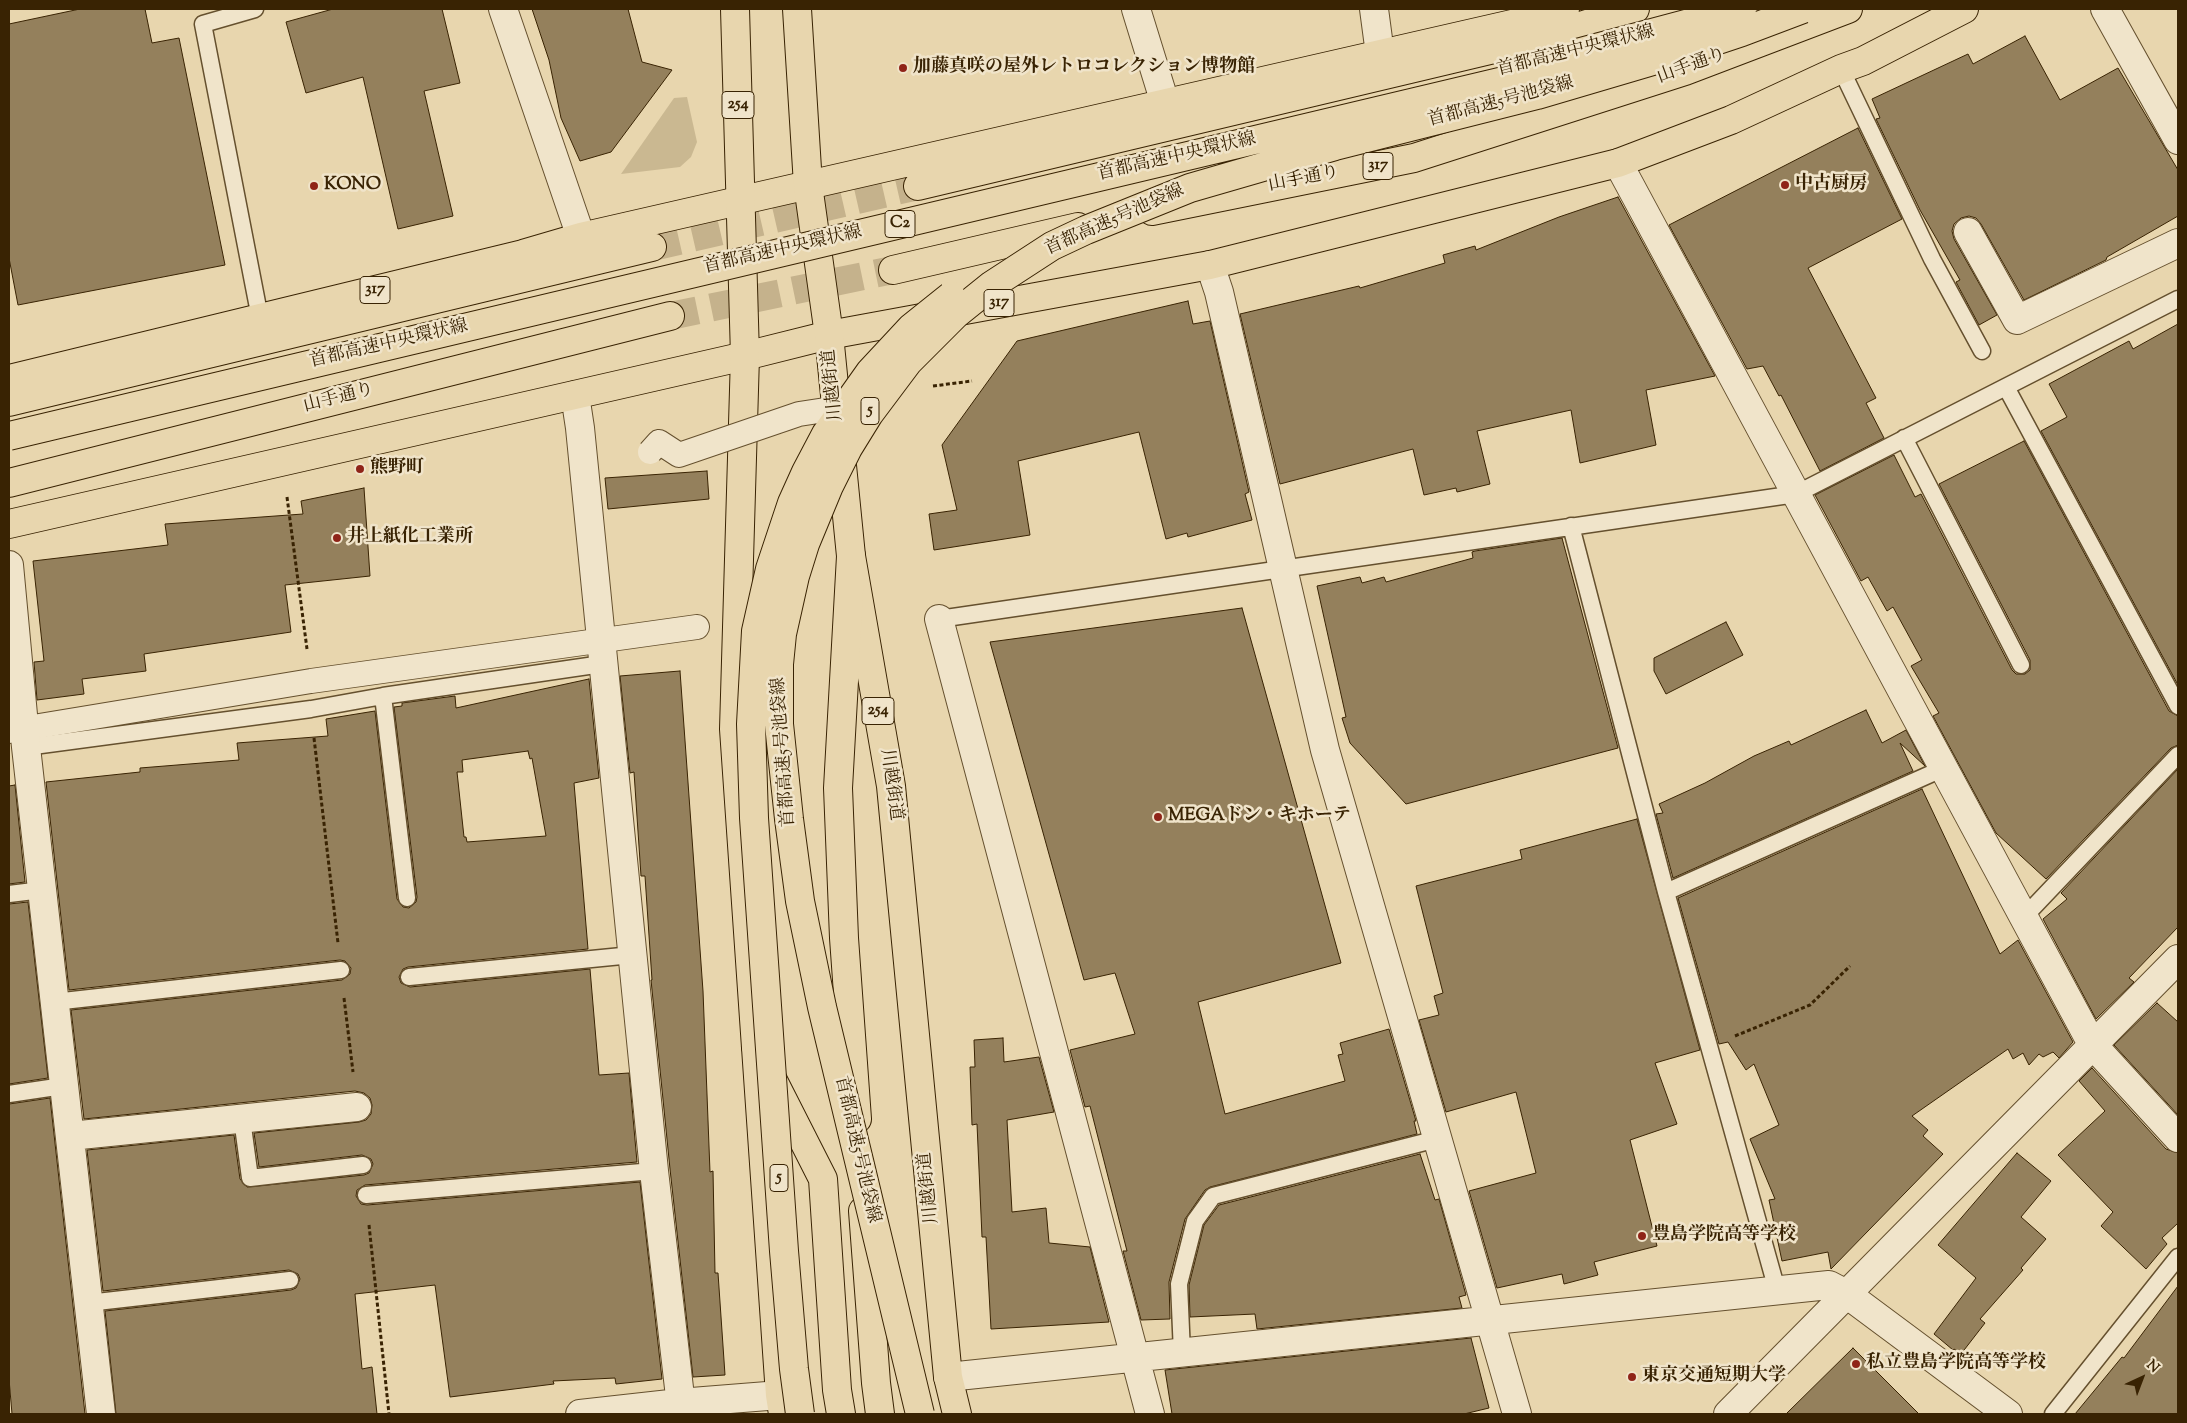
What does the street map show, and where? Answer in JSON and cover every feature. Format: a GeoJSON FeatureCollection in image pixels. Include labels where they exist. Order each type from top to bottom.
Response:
{"type":"FeatureCollection","features":[{"type":"Feature","properties":{"kind":"main road","name":"254"},"geometry":{"type":"LineString","coordinates":[[735,9],[745,356],[734,729],[782,1405]]}},
{"type":"Feature","properties":{"kind":"main road","name":"川越街道"},"geometry":{"type":"LineString","coordinates":[[797,9],[808,184],[829,335],[851,556],[892,786],[948,1377],[957,1414]]}},
{"type":"Feature","properties":{"kind":"main road","name":"317"},"geometry":{"type":"LineString","coordinates":[[9,379],[523,254],[581,237],[1380,54],[1533,14],[1565,9]]}},
{"type":"Feature","properties":{"kind":"main road"},"geometry":{"type":"LineString","coordinates":[[918,186],[1545,37],[1635,9]]}},
{"type":"Feature","properties":{"kind":"main road","name":"首都高速中央環状線"},"geometry":{"type":"LineString","coordinates":[[9,422],[1080,166],[1529,64],[1625,41],[1742,9]]}},
{"type":"Feature","properties":{"kind":"main road","name":"首都高速5号池袋線"},"geometry":{"type":"LineString","coordinates":[[800,1414],[794,1369],[784,1251],[763,951],[754,818],[751,691],[756,631],[770,569],[781,535],[806,472],[826,434],[848,400],[870,372],[912,328],[986,269],[1047,231],[1123,197],[1241,160],[1679,41],[1763,9]]}},
{"type":"Feature","properties":{"kind":"main road","name":"首都高速中央環状線"},"geometry":{"type":"LineString","coordinates":[[9,436],[1628,51],[1754,20],[1790,9]]}},
{"type":"Feature","properties":{"kind":"main road","name":"首都高速5号池袋線"},"geometry":{"type":"LineString","coordinates":[[920,1414],[824,1016],[804,920],[789,819],[779,716],[779,664],[784,626],[795,576],[805,544],[828,486],[868,414],[908,362],[956,314],[992,285],[1023,264],[1052,246],[1086,230],[1190,188],[1336,146],[1537,95],[1676,54],[1803,9]]}},
{"type":"Feature","properties":{"kind":"main road","name":"山手通り"},"geometry":{"type":"LineString","coordinates":[[893,270],[1139,213],[1414,158],[1685,70],[1848,9]]}},
{"type":"Feature","properties":{"kind":"main road","name":"317"},"geometry":{"type":"LineString","coordinates":[[9,524],[745,356],[829,335],[1210,265],[1618,163],[1731,120],[1841,69],[1863,61],[1964,9]]}},
{"type":"Feature","properties":{"kind":"main road","name":"317"},"geometry":{"type":"LineString","coordinates":[[9,402],[652,247]]}},
{"type":"Feature","properties":{"kind":"main road","name":"山手通り"},"geometry":{"type":"LineString","coordinates":[[9,483],[670,316]]}},
{"type":"Feature","properties":{"kind":"main road"},"geometry":{"type":"LineString","coordinates":[[851,556],[838,788],[844,938],[876,1383],[880,1414]]}},
{"type":"Feature","properties":{"kind":"main road"},"geometry":{"type":"LineString","coordinates":[[756,1048],[823,1180],[837,1390],[841,1414]]}},
{"type":"Feature","properties":{"kind":"street"},"geometry":{"type":"LineString","coordinates":[[503,9],[581,237]]}},
{"type":"Feature","properties":{"kind":"street"},"geometry":{"type":"LineString","coordinates":[[1136,9],[1165,103]]}},
{"type":"Feature","properties":{"kind":"street"},"geometry":{"type":"LineString","coordinates":[[1374,9],[1380,54]]}},
{"type":"Feature","properties":{"kind":"street"},"geometry":{"type":"LineString","coordinates":[[2105,9],[2178,140]]}},
{"type":"Feature","properties":{"kind":"street"},"geometry":{"type":"LineString","coordinates":[[1618,163],[2092,1044],[2178,1138]]}},
{"type":"Feature","properties":{"kind":"street"},"geometry":{"type":"LineString","coordinates":[[1968,232],[2017,320],[2178,243]]}},
{"type":"Feature","properties":{"kind":"street"},"geometry":{"type":"LineString","coordinates":[[1210,265],[1219,292],[1325,750],[1517,1414]]}},
{"type":"Feature","properties":{"kind":"street"},"geometry":{"type":"LineString","coordinates":[[575,395],[580,428],[601,652],[680,1409]]}},
{"type":"Feature","properties":{"kind":"street"},"geometry":{"type":"LineString","coordinates":[[650,452],[659,442],[680,456],[800,414],[892,401]]}},
{"type":"Feature","properties":{"kind":"street"},"geometry":{"type":"LineString","coordinates":[[9,565],[20,736],[42,890],[101,1414]]}},
{"type":"Feature","properties":{"kind":"street"},"geometry":{"type":"LineString","coordinates":[[939,619],[1150,1414]]}},
{"type":"Feature","properties":{"kind":"street"},"geometry":{"type":"LineString","coordinates":[[20,736],[311,680],[601,652],[697,627]]}},
{"type":"Feature","properties":{"kind":"street"},"geometry":{"type":"LineString","coordinates":[[1728,1414],[1848,1295],[2092,1044],[2178,959]]}},
{"type":"Feature","properties":{"kind":"street"},"geometry":{"type":"LineString","coordinates":[[70,1136],[357,1107]]}},
{"type":"Feature","properties":{"kind":"street"},"geometry":{"type":"LineString","coordinates":[[948,1377],[1135,1359],[1829,1285],[1848,1295],[2008,1414]]}},
{"type":"Feature","properties":{"kind":"street"},"geometry":{"type":"LineString","coordinates":[[580,1414],[782,1405]]}},
{"type":"Feature","properties":{"kind":"lane"},"geometry":{"type":"LineString","coordinates":[[255,9],[202,16],[260,318]]}},
{"type":"Feature","properties":{"kind":"lane"},"geometry":{"type":"LineString","coordinates":[[1841,69],[1932,259],[1982,351]]}},
{"type":"Feature","properties":{"kind":"lane"},"geometry":{"type":"LineString","coordinates":[[939,619],[1796,494],[2178,299]]}},
{"type":"Feature","properties":{"kind":"lane"},"geometry":{"type":"LineString","coordinates":[[2006,386],[2178,706]]}},
{"type":"Feature","properties":{"kind":"lane"},"geometry":{"type":"LineString","coordinates":[[1904,438],[2021,665]]}},
{"type":"Feature","properties":{"kind":"lane"},"geometry":{"type":"LineString","coordinates":[[1570,526],[1666,892],[1777,1290]]}},
{"type":"Feature","properties":{"kind":"lane"},"geometry":{"type":"LineString","coordinates":[[20,736],[284,713],[383,696],[601,652]]}},
{"type":"Feature","properties":{"kind":"lane"},"geometry":{"type":"LineString","coordinates":[[383,696],[407,898]]}},
{"type":"Feature","properties":{"kind":"lane"},"geometry":{"type":"LineString","coordinates":[[2024,917],[2178,755]]}},
{"type":"Feature","properties":{"kind":"lane"},"geometry":{"type":"LineString","coordinates":[[1666,892],[1944,768]]}},
{"type":"Feature","properties":{"kind":"lane"},"geometry":{"type":"LineString","coordinates":[[9,894],[42,890]]}},
{"type":"Feature","properties":{"kind":"lane"},"geometry":{"type":"LineString","coordinates":[[410,976],[632,955]]}},
{"type":"Feature","properties":{"kind":"lane"},"geometry":{"type":"LineString","coordinates":[[54,1002],[341,970]]}},
{"type":"Feature","properties":{"kind":"lane"},"geometry":{"type":"LineString","coordinates":[[9,1094],[63,1086]]}},
{"type":"Feature","properties":{"kind":"lane"},"geometry":{"type":"LineString","coordinates":[[242,1119],[250,1178],[363,1165]]}},
{"type":"Feature","properties":{"kind":"lane"},"geometry":{"type":"LineString","coordinates":[[1182,1353],[1179,1284],[1195,1221],[1213,1196],[1437,1139]]}},
{"type":"Feature","properties":{"kind":"lane"},"geometry":{"type":"LineString","coordinates":[[366,1195],[654,1171]]}},
{"type":"Feature","properties":{"kind":"lane"},"geometry":{"type":"LineString","coordinates":[[2053,1414],[2178,1257]]}},
{"type":"Feature","properties":{"kind":"lane"},"geometry":{"type":"LineString","coordinates":[[88,1303],[290,1280]]}},
{"type":"Feature","properties":{"kind":"path"},"geometry":{"type":"LineString","coordinates":[[1710,1047],[1810,1005],[1850,966]]}},
{"type":"Feature","properties":{"kind":"shaded area"},"geometry":{"type":"Polygon","coordinates":[[[687,97],[697,142],[691,157],[680,167],[621,174],[674,98],[687,97]]]}},
{"type":"Feature","properties":{"kind":"building"},"geometry":{"type":"Polygon","coordinates":[[[80,9],[145,9],[152,43],[179,38],[225,265],[18,305],[9,258],[9,24],[80,9]]]}},
{"type":"Feature","properties":{"kind":"building"},"geometry":{"type":"Polygon","coordinates":[[[333,9],[442,9],[460,83],[424,91],[453,216],[398,229],[363,77],[306,93],[286,22],[333,9]]]}},
{"type":"Feature","properties":{"kind":"building"},"geometry":{"type":"Polygon","coordinates":[[[532,9],[628,9],[642,62],[672,70],[611,152],[580,161],[561,118],[549,60],[532,9]]]}},
{"type":"Feature","properties":{"kind":"building"},"geometry":{"type":"Polygon","coordinates":[[[2025,36],[2060,100],[2118,68],[2178,170],[2178,216],[2107,257],[2106,260],[2024,300],[1981,224],[1976,218],[1969,216],[1961,218],[1954,224],[1952,231],[1954,239],[1997,315],[1979,325],[1956,282],[1960,280],[1920,210],[1876,119],[1880,118],[1872,99],[1968,54],[1973,64],[2025,36]]]}},
{"type":"Feature","properties":{"kind":"building"},"geometry":{"type":"Polygon","coordinates":[[[1858,128],[1902,219],[1808,268],[1876,398],[1866,403],[1884,438],[1820,471],[1781,395],[1779,396],[1763,366],[1747,369],[1669,225],[1858,128]]]}},
{"type":"Feature","properties":{"kind":"building"},"geometry":{"type":"Polygon","coordinates":[[[1618,197],[1715,376],[1646,390],[1656,445],[1580,463],[1571,410],[1477,431],[1490,484],[1457,492],[1456,488],[1424,495],[1413,449],[1280,484],[1240,314],[1359,286],[1360,288],[1445,263],[1443,255],[1475,246],[1476,250],[1559,217],[1618,197]]]}},
{"type":"Feature","properties":{"kind":"building"},"geometry":{"type":"Polygon","coordinates":[[[1188,301],[1193,324],[1210,321],[1249,492],[1245,494],[1252,520],[1188,537],[1187,533],[1166,539],[1139,432],[1018,461],[1030,535],[934,550],[929,514],[957,510],[942,445],[1017,341],[1188,301]]]}},
{"type":"Feature","properties":{"kind":"building"},"geometry":{"type":"Polygon","coordinates":[[[2178,324],[2178,685],[2041,431],[2067,417],[2049,384],[2129,341],[2133,349],[2178,324]]]}},
{"type":"Feature","properties":{"kind":"building"},"geometry":{"type":"Polygon","coordinates":[[[2024,441],[2169,711],[2178,716],[2178,745],[2171,748],[2046,879],[1996,833],[1933,716],[1939,713],[1911,666],[1922,660],[1893,607],[1887,611],[1868,577],[1861,581],[1815,495],[1894,455],[1915,497],[1921,494],[2012,670],[2016,674],[2025,674],[2030,670],[2030,660],[1939,484],[2024,441]]]}},
{"type":"Feature","properties":{"kind":"building"},"geometry":{"type":"Polygon","coordinates":[[[707,471],[709,499],[608,509],[605,478],[707,471]]]}},
{"type":"Feature","properties":{"kind":"building"},"geometry":{"type":"Polygon","coordinates":[[[364,488],[370,576],[285,585],[291,632],[144,654],[146,671],[82,679],[84,694],[37,700],[34,662],[44,661],[33,561],[168,545],[165,524],[303,514],[301,501],[364,488]]]}},
{"type":"Feature","properties":{"kind":"building"},"geometry":{"type":"Polygon","coordinates":[[[1562,538],[1618,748],[1406,804],[1350,743],[1342,718],[1346,717],[1317,586],[1360,577],[1362,583],[1384,577],[1386,582],[1473,558],[1472,552],[1475,551],[1562,538]]]}},
{"type":"Feature","properties":{"kind":"building"},"geometry":{"type":"Polygon","coordinates":[[[1242,608],[1341,963],[1198,1002],[1225,1114],[1345,1081],[1338,1055],[1343,1054],[1340,1043],[1389,1029],[1416,1121],[1414,1121],[1417,1134],[1210,1187],[1205,1190],[1185,1219],[1169,1282],[1170,1319],[1141,1320],[1123,1251],[1127,1251],[1090,1106],[1085,1107],[1070,1050],[1135,1034],[1115,973],[1084,980],[990,642],[1242,608]]]}},
{"type":"Feature","properties":{"kind":"building"},"geometry":{"type":"Polygon","coordinates":[[[1726,622],[1743,655],[1666,694],[1654,671],[1654,658],[1726,622]]]}},
{"type":"Feature","properties":{"kind":"building"},"geometry":{"type":"Polygon","coordinates":[[[680,671],[703,991],[710,1172],[713,1171],[715,1273],[718,1273],[725,1375],[693,1377],[651,980],[645,876],[641,876],[634,772],[630,773],[620,676],[680,671]]]}},
{"type":"Feature","properties":{"kind":"building"},"geometry":{"type":"Polygon","coordinates":[[[589,679],[599,778],[574,783],[588,949],[408,967],[403,969],[399,977],[401,983],[410,987],[590,969],[599,1075],[629,1073],[637,1162],[365,1185],[357,1190],[356,1196],[361,1204],[367,1205],[640,1182],[662,1379],[616,1384],[615,1378],[553,1381],[554,1384],[450,1397],[435,1285],[355,1294],[362,1369],[372,1367],[377,1414],[116,1414],[105,1311],[291,1290],[296,1288],[300,1279],[298,1274],[289,1270],[103,1291],[87,1150],[234,1135],[240,1179],[247,1187],[364,1175],[369,1173],[373,1164],[371,1159],[362,1155],[259,1167],[254,1133],[359,1122],[366,1120],[371,1114],[372,1105],[370,1098],[364,1093],[355,1091],[84,1119],[71,1010],[342,980],[350,974],[351,968],[345,961],[340,960],[69,990],[46,782],[140,772],[140,768],[239,760],[237,743],[328,736],[326,719],[375,711],[397,899],[403,907],[409,908],[416,902],[417,897],[394,707],[402,706],[402,703],[455,696],[456,708],[589,679]],[[528,751],[462,760],[463,772],[457,772],[464,837],[466,837],[467,842],[546,836],[532,758],[530,759],[528,751]]]}},
{"type":"Feature","properties":{"kind":"building"},"geometry":{"type":"Polygon","coordinates":[[[1866,710],[1882,743],[1906,730],[1925,766],[1900,743],[1913,771],[1673,878],[1656,814],[1663,813],[1659,804],[1705,783],[1754,756],[1789,741],[1791,745],[1866,710]]]}},
{"type":"Feature","properties":{"kind":"building"},"geometry":{"type":"Polygon","coordinates":[[[2178,769],[2178,927],[2129,978],[2134,982],[2096,1019],[2043,919],[2067,899],[2061,893],[2178,769]]]}},
{"type":"Feature","properties":{"kind":"building"},"geometry":{"type":"Polygon","coordinates":[[[15,785],[25,882],[9,884],[9,786],[15,785]]]}},
{"type":"Feature","properties":{"kind":"building"},"geometry":{"type":"Polygon","coordinates":[[[1922,789],[2000,954],[2018,940],[2073,1042],[2059,1058],[2053,1052],[2043,1057],[2039,1054],[2029,1065],[2023,1053],[2013,1059],[2008,1049],[1912,1116],[1928,1130],[1923,1136],[1943,1154],[1831,1269],[1828,1252],[1782,1261],[1769,1200],[1775,1199],[1750,1139],[1779,1125],[1754,1064],[1746,1070],[1728,1042],[1719,1044],[1678,898],[1922,789]]]}},
{"type":"Feature","properties":{"kind":"building"},"geometry":{"type":"Polygon","coordinates":[[[1637,819],[1700,1050],[1655,1063],[1677,1124],[1630,1140],[1657,1246],[1594,1262],[1598,1275],[1564,1284],[1562,1274],[1497,1288],[1469,1191],[1536,1173],[1516,1092],[1446,1112],[1419,1020],[1439,1015],[1434,996],[1443,993],[1416,886],[1522,859],[1520,850],[1637,819]]]}},
{"type":"Feature","properties":{"kind":"building"},"geometry":{"type":"Polygon","coordinates":[[[28,902],[48,1078],[9,1084],[9,904],[28,902]]]}},
{"type":"Feature","properties":{"kind":"building"},"geometry":{"type":"Polygon","coordinates":[[[2157,1003],[2178,1022],[2178,1115],[2114,1045],[2157,1003]]]}},
{"type":"Feature","properties":{"kind":"building"},"geometry":{"type":"Polygon","coordinates":[[[1003,1038],[1004,1062],[1039,1057],[1054,1112],[1007,1120],[1012,1212],[1046,1208],[1049,1243],[1090,1247],[1109,1322],[991,1329],[986,1237],[982,1237],[977,1124],[972,1125],[970,1067],[975,1067],[974,1040],[1003,1038]]]}},
{"type":"Feature","properties":{"kind":"building"},"geometry":{"type":"Polygon","coordinates":[[[2092,1068],[2166,1149],[2178,1153],[2178,1223],[2162,1238],[2167,1244],[2146,1269],[2101,1226],[2113,1212],[2058,1155],[2105,1111],[2079,1081],[2092,1068]]]}},
{"type":"Feature","properties":{"kind":"building"},"geometry":{"type":"Polygon","coordinates":[[[50,1098],[85,1414],[12,1414],[9,1379],[9,1104],[50,1098]]]}},
{"type":"Feature","properties":{"kind":"building"},"geometry":{"type":"Polygon","coordinates":[[[2017,1153],[2051,1181],[2021,1217],[2046,1239],[2021,1268],[2023,1270],[1980,1319],[1985,1323],[1961,1354],[1953,1350],[1934,1334],[1976,1278],[1938,1245],[2017,1153]]]}},
{"type":"Feature","properties":{"kind":"building"},"geometry":{"type":"Polygon","coordinates":[[[1420,1154],[1435,1200],[1439,1199],[1466,1295],[1459,1297],[1462,1308],[1257,1329],[1255,1314],[1190,1317],[1189,1285],[1204,1225],[1219,1205],[1420,1154]]]}},
{"type":"Feature","properties":{"kind":"building"},"geometry":{"type":"Polygon","coordinates":[[[2178,1286],[2178,1414],[2075,1414],[2122,1357],[2124,1358],[2178,1286]]]}},
{"type":"Feature","properties":{"kind":"building"},"geometry":{"type":"Polygon","coordinates":[[[1471,1338],[1489,1408],[1464,1414],[1172,1414],[1165,1370],[1471,1338]]]}},
{"type":"Feature","properties":{"kind":"building"},"geometry":{"type":"Polygon","coordinates":[[[1853,1348],[1919,1414],[1786,1414],[1853,1348]]]}},
{"type":"Feature","properties":{"kind":"tunnel"},"geometry":{"type":"LineString","coordinates":[[652,247],[918,186]]}},
{"type":"Feature","properties":{"kind":"tunnel"},"geometry":{"type":"LineString","coordinates":[[670,316],[893,270]]}},
{"type":"Feature","properties":{"kind":"place","name":"加藤真咲の屋外レトロコレクション博物館"},"geometry":{"type":"Point","coordinates":[903,68]}},
{"type":"Feature","properties":{"kind":"place","name":"中古厨房"},"geometry":{"type":"Point","coordinates":[1785,185]}},
{"type":"Feature","properties":{"kind":"place","name":"KONO"},"geometry":{"type":"Point","coordinates":[314,186]}},
{"type":"Feature","properties":{"kind":"place","name":"熊野町"},"geometry":{"type":"Point","coordinates":[360,469]}},
{"type":"Feature","properties":{"kind":"place","name":"井上紙化工業所"},"geometry":{"type":"Point","coordinates":[337,538]}},
{"type":"Feature","properties":{"kind":"place","name":"MEGAドン・キホーテ"},"geometry":{"type":"Point","coordinates":[1158,817]}},
{"type":"Feature","properties":{"kind":"place","name":"豊島学院高等学校"},"geometry":{"type":"Point","coordinates":[1642,1236]}},
{"type":"Feature","properties":{"kind":"place","name":"私立豊島学院高等学校"},"geometry":{"type":"Point","coordinates":[1856,1364]}},
{"type":"Feature","properties":{"kind":"place","name":"東京交通短期大学"},"geometry":{"type":"Point","coordinates":[1632,1377]}}]}
